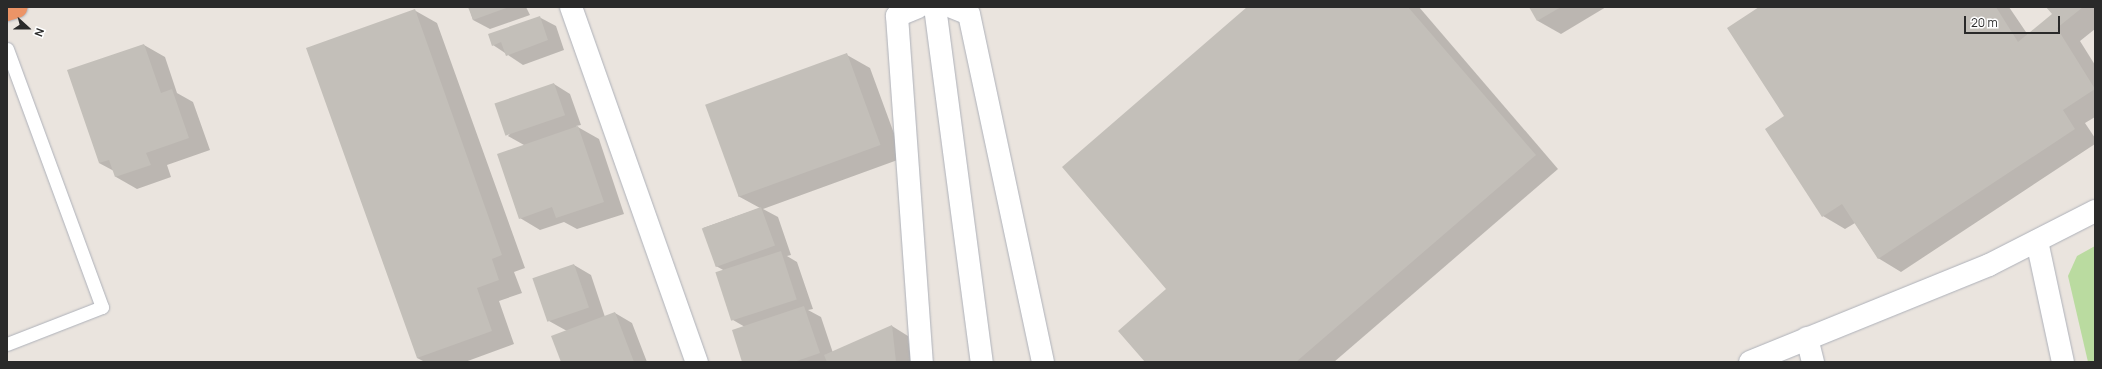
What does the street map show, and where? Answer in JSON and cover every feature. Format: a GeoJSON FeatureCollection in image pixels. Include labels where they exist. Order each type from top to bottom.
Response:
{"type":"FeatureCollection","features":[{"type":"Feature","properties":{"kind":"highway"},"geometry":{"type":"LineString","coordinates":[[7,10],[17,7]]}},
{"type":"Feature","properties":{"kind":"street"},"geometry":{"type":"LineString","coordinates":[[571,7],[697,362]]}},
{"type":"Feature","properties":{"kind":"street"},"geometry":{"type":"LineString","coordinates":[[918,7],[897,16],[922,362]]}},
{"type":"Feature","properties":{"kind":"street"},"geometry":{"type":"LineString","coordinates":[[935,7],[982,362]]}},
{"type":"Feature","properties":{"kind":"street"},"geometry":{"type":"LineString","coordinates":[[952,7],[968,14],[1043,362]]}},
{"type":"Feature","properties":{"kind":"street"},"geometry":{"type":"LineString","coordinates":[[1750,362],[1989,265],[2095,211]]}},
{"type":"Feature","properties":{"kind":"street"},"geometry":{"type":"LineString","coordinates":[[2037,241],[2063,362]]}},
{"type":"Feature","properties":{"kind":"street"},"geometry":{"type":"LineString","coordinates":[[1807,338],[1813,362]]}},
{"type":"Feature","properties":{"kind":"lane"},"geometry":{"type":"LineString","coordinates":[[7,49],[102,307],[7,344]]}},
{"type":"Feature","properties":{"kind":"green space"},"geometry":{"type":"Polygon","coordinates":[[[2095,246],[2095,362],[2088,362],[2068,276],[2077,256],[2095,246]]]}},
{"type":"Feature","properties":{"kind":"building"},"geometry":{"type":"Polygon","coordinates":[[[468,7],[509,7],[473,20],[468,7]]]}},
{"type":"Feature","properties":{"kind":"building"},"geometry":{"type":"Polygon","coordinates":[[[1247,7],[1408,7],[1536,155],[1296,362],[1145,362],[1118,331],[1166,289],[1062,167],[1247,7]]]}},
{"type":"Feature","properties":{"kind":"building"},"geometry":{"type":"Polygon","coordinates":[[[1529,7],[1561,7],[1537,21],[1529,7]]]}},
{"type":"Feature","properties":{"kind":"building"},"geometry":{"type":"Polygon","coordinates":[[[1759,7],[1996,7],[2018,42],[2052,14],[2046,7],[2083,7],[2057,28],[2095,89],[2063,110],[2075,129],[1878,259],[1842,204],[1822,217],[1765,129],[1784,116],[1727,28],[1759,7]]]}},
{"type":"Feature","properties":{"kind":"building"},"geometry":{"type":"Polygon","coordinates":[[[415,9],[502,255],[492,259],[499,280],[477,288],[492,331],[417,358],[306,48],[415,9]]]}},
{"type":"Feature","properties":{"kind":"building"},"geometry":{"type":"Polygon","coordinates":[[[540,16],[548,40],[506,56],[501,42],[492,46],[488,34],[540,16]]]}},
{"type":"Feature","properties":{"kind":"building"},"geometry":{"type":"Polygon","coordinates":[[[144,44],[161,93],[172,89],[189,138],[146,153],[151,165],[115,177],[109,160],[99,163],[67,70],[144,44]]]}},
{"type":"Feature","properties":{"kind":"building"},"geometry":{"type":"Polygon","coordinates":[[[847,53],[881,145],[739,197],[705,105],[847,53]]]}},
{"type":"Feature","properties":{"kind":"building"},"geometry":{"type":"Polygon","coordinates":[[[554,83],[565,115],[506,136],[494,104],[554,83]]]}},
{"type":"Feature","properties":{"kind":"building"},"geometry":{"type":"Polygon","coordinates":[[[578,126],[604,202],[556,218],[552,207],[519,219],[497,154],[578,126]]]}},
{"type":"Feature","properties":{"kind":"building"},"geometry":{"type":"Polygon","coordinates":[[[761,207],[775,246],[716,267],[702,229],[761,207]]]}},
{"type":"Feature","properties":{"kind":"building"},"geometry":{"type":"Polygon","coordinates":[[[781,251],[797,300],[731,321],[715,272],[781,251]]]}},
{"type":"Feature","properties":{"kind":"building"},"geometry":{"type":"Polygon","coordinates":[[[574,264],[589,307],[547,322],[532,278],[574,264]]]}},
{"type":"Feature","properties":{"kind":"building"},"geometry":{"type":"Polygon","coordinates":[[[804,306],[820,353],[794,362],[742,362],[732,330],[804,306]]]}},
{"type":"Feature","properties":{"kind":"building"},"geometry":{"type":"Polygon","coordinates":[[[615,312],[634,362],[561,362],[551,336],[615,312]]]}},
{"type":"Feature","properties":{"kind":"building"},"geometry":{"type":"Polygon","coordinates":[[[892,325],[896,362],[827,362],[824,355],[892,325]]]}}]}
